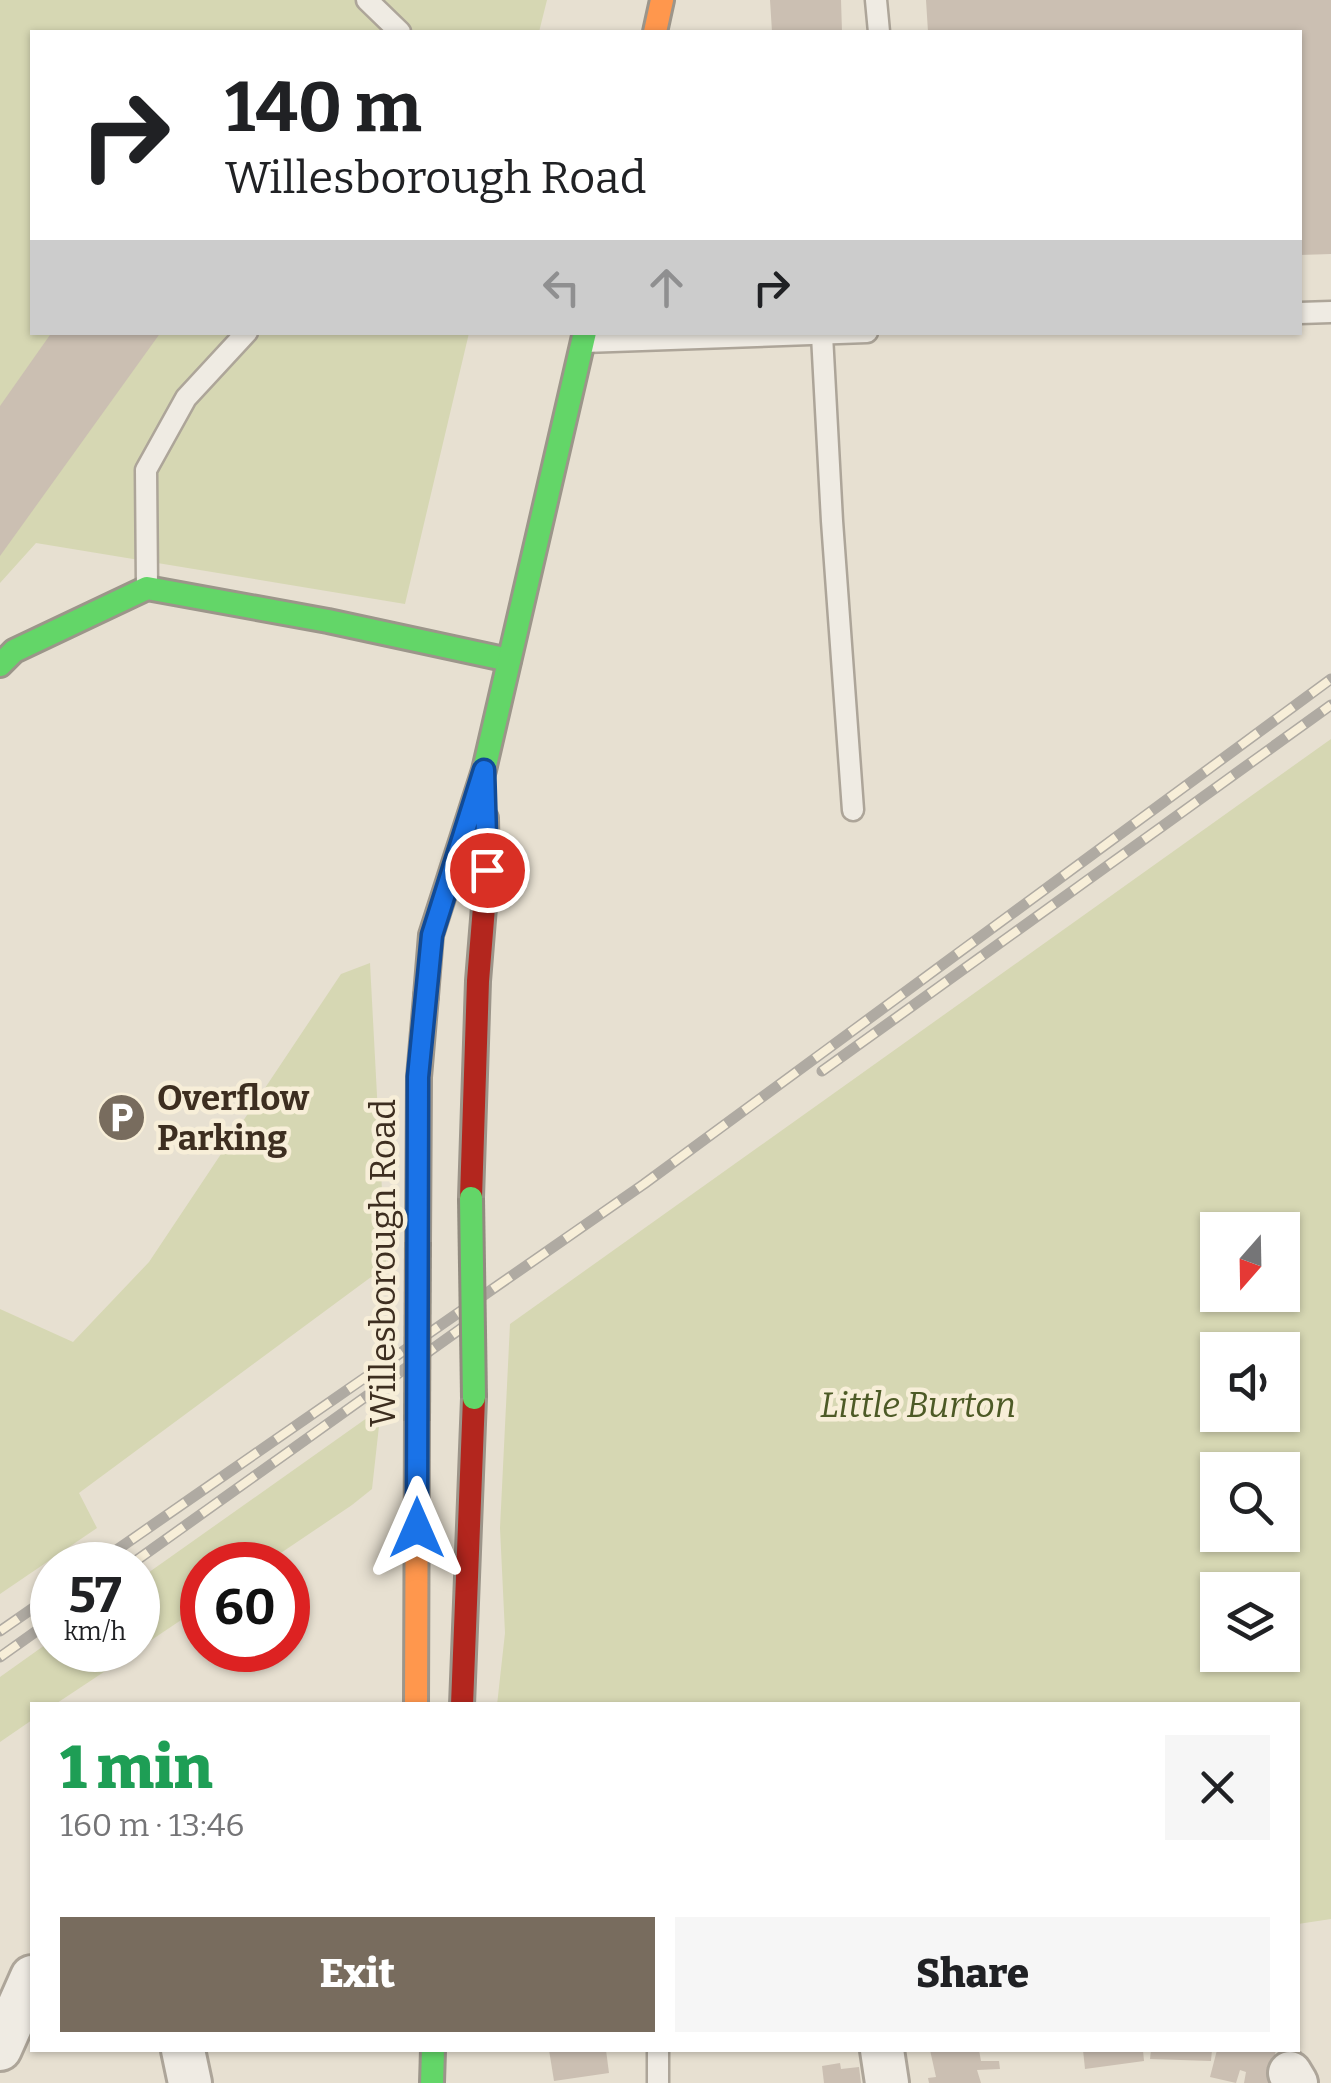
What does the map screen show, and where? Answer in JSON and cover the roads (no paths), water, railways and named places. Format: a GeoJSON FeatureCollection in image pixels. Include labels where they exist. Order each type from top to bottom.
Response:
{"type":"FeatureCollection","features":[{"type":"Feature","properties":{"kind":"main road"},"geometry":{"type":"LineString","coordinates":[[655,30],[662,0]]}},
{"type":"Feature","properties":{"kind":"main road","name":"Willesborough Road"},"geometry":{"type":"LineString","coordinates":[[416,1702],[418,1077],[432,935],[484,770],[584,337]]}},
{"type":"Feature","properties":{"kind":"main road"},"geometry":{"type":"LineString","coordinates":[[0,666],[14,651],[147,588],[509,660]]}},
{"type":"Feature","properties":{"kind":"main road","name":"Willesborough Road"},"geometry":{"type":"LineString","coordinates":[[462,1702],[474,1398],[471,1198],[478,981],[487,870],[484,770]]}},
{"type":"Feature","properties":{"kind":"main road"},"geometry":{"type":"LineString","coordinates":[[432,2083],[433,2052]]}},
{"type":"Feature","properties":{"kind":"street"},"geometry":{"type":"LineString","coordinates":[[0,2049],[30,1982]]}},
{"type":"Feature","properties":{"kind":"street"},"geometry":{"type":"LineString","coordinates":[[182,2052],[190,2083]]}},
{"type":"Feature","properties":{"kind":"street"},"geometry":{"type":"LineString","coordinates":[[882,2052],[887,2083]]}},
{"type":"Feature","properties":{"kind":"lane"},"geometry":{"type":"LineString","coordinates":[[367,0],[398,30]]}},
{"type":"Feature","properties":{"kind":"lane"},"geometry":{"type":"LineString","coordinates":[[876,0],[878,30]]}},
{"type":"Feature","properties":{"kind":"lane"},"geometry":{"type":"LineString","coordinates":[[1302,314],[1331,312]]}},
{"type":"Feature","properties":{"kind":"lane"},"geometry":{"type":"LineString","coordinates":[[147,588],[146,470],[186,398],[245,335]]}},
{"type":"Feature","properties":{"kind":"lane"},"geometry":{"type":"LineString","coordinates":[[584,337],[822,335],[853,810]]}},
{"type":"Feature","properties":{"kind":"lane"},"geometry":{"type":"LineString","coordinates":[[658,2052],[658,2083]]}},
{"type":"Feature","properties":{"kind":"railway"},"geometry":{"type":"LineString","coordinates":[[128,1542],[644,1184],[1331,679]]}},
{"type":"Feature","properties":{"kind":"railway"},"geometry":{"type":"LineString","coordinates":[[822,1071],[1331,705]]}},
{"type":"Feature","properties":{"kind":"railway"},"geometry":{"type":"LineString","coordinates":[[160,1544],[480,1315]]}},
{"type":"Feature","properties":{"kind":"railway"},"geometry":{"type":"LineString","coordinates":[[0,1631],[30,1610]]}},
{"type":"Feature","properties":{"kind":"railway"},"geometry":{"type":"LineString","coordinates":[[0,1657],[30,1636]]}},
{"type":"Feature","properties":{"kind":"place","name":"Overflow Parking"},"geometry":{"type":"Point","coordinates":[122,1118]}},
{"type":"Feature","properties":{"kind":"park label","name":"Little Burton"},"geometry":{"type":"Point","coordinates":[918,1405]}}]}
